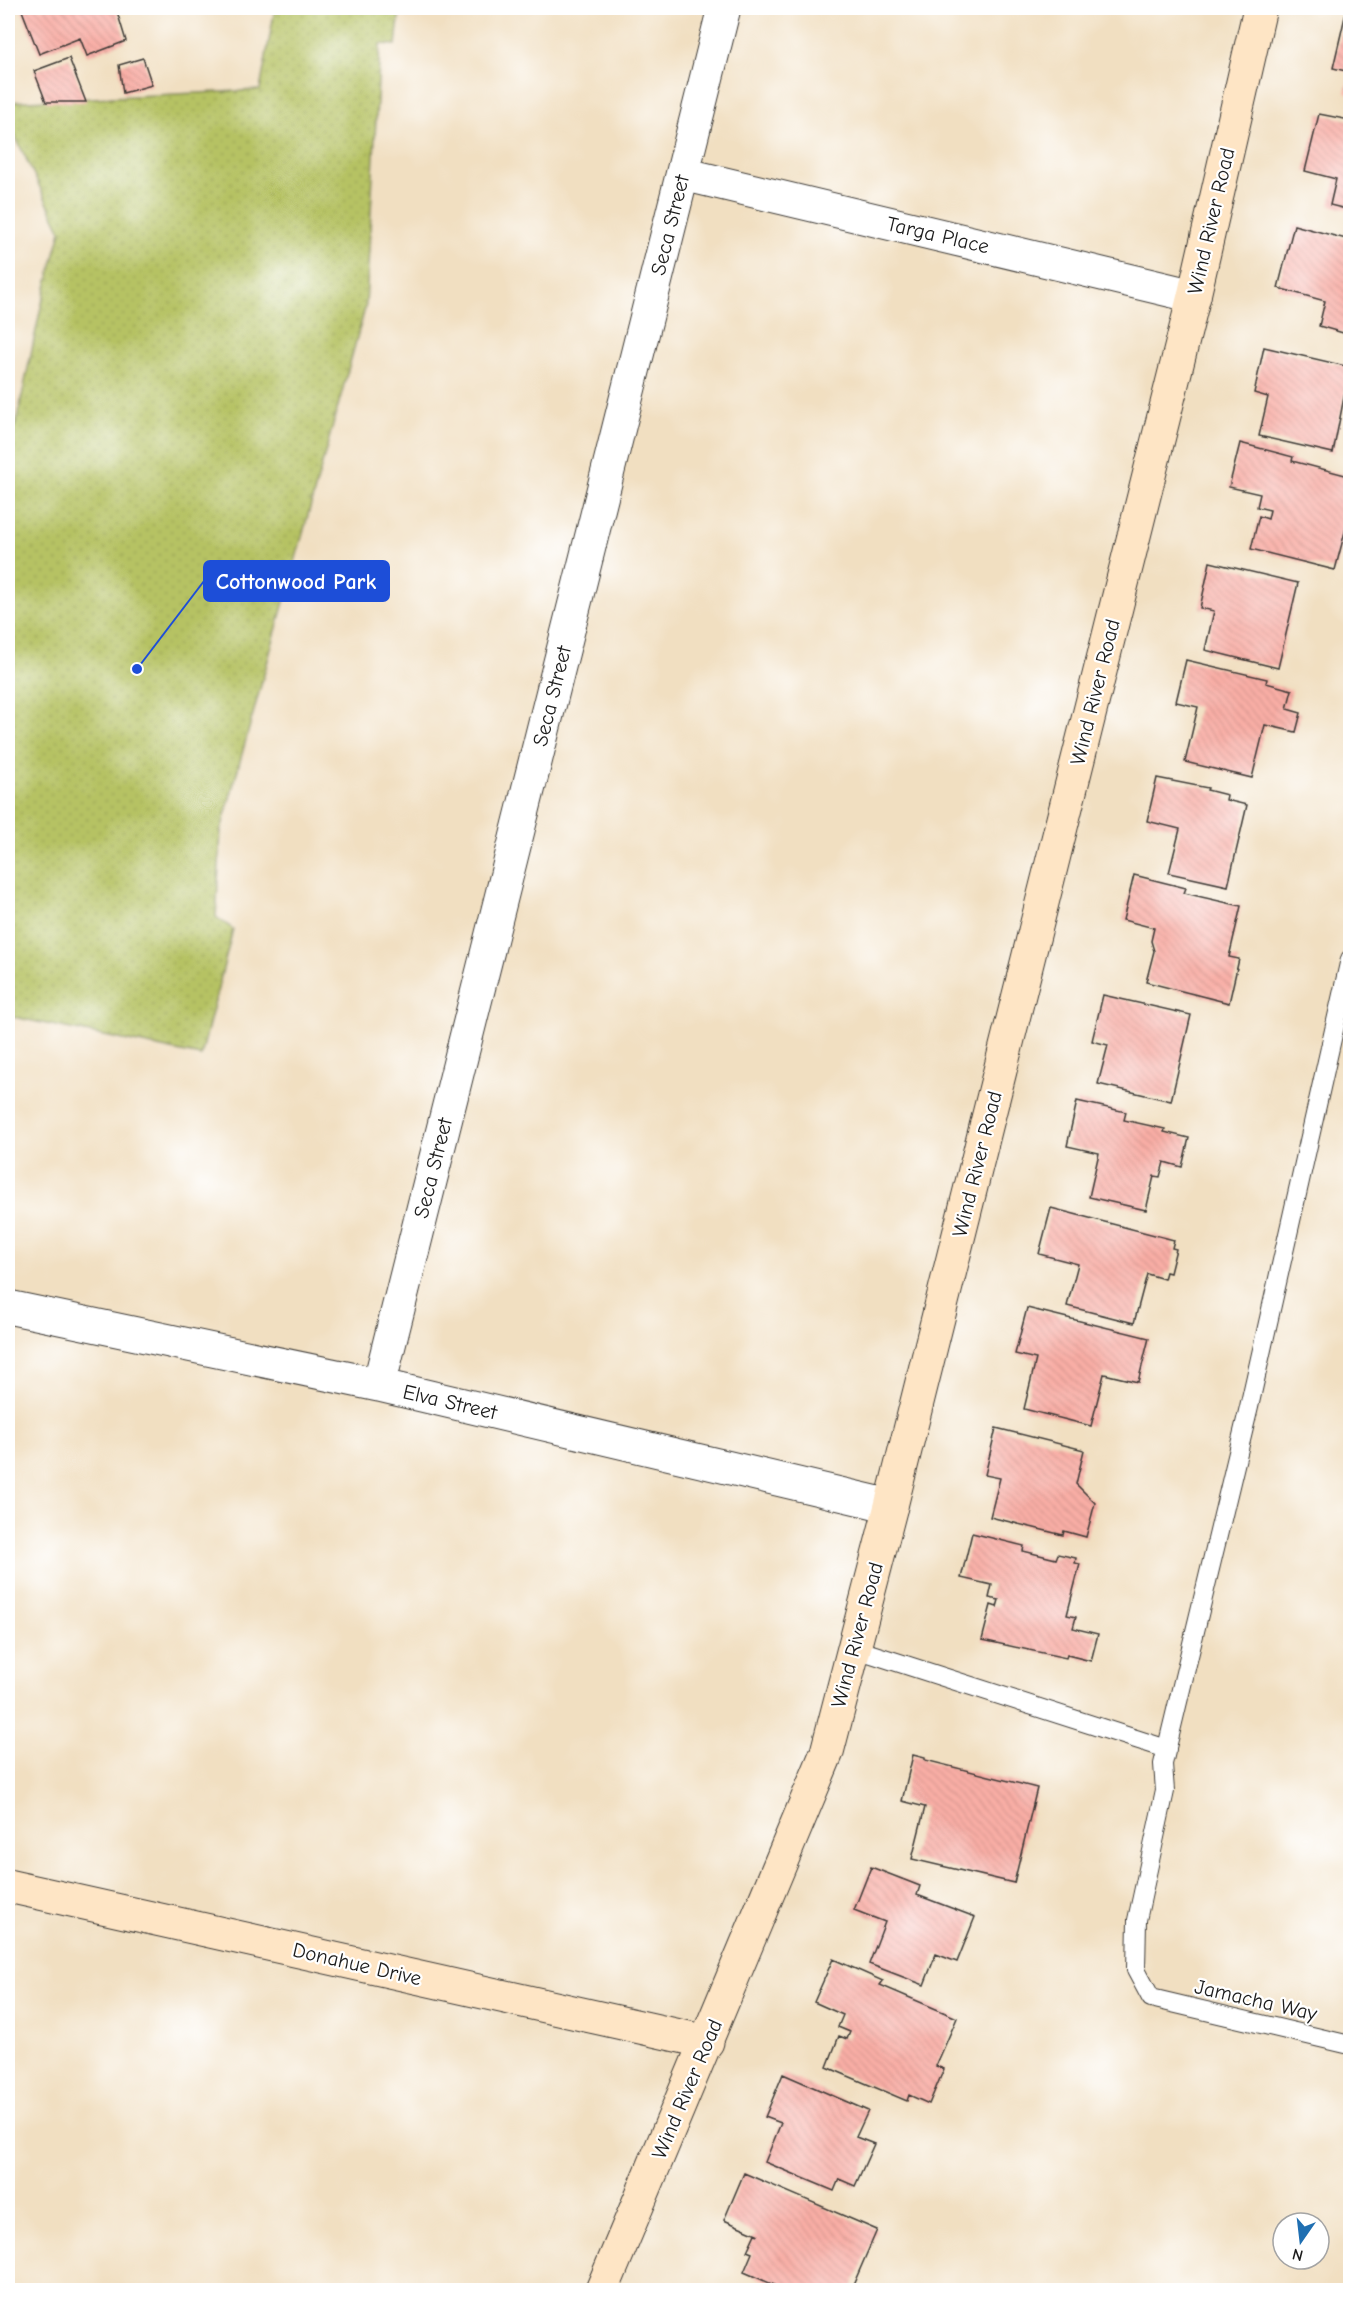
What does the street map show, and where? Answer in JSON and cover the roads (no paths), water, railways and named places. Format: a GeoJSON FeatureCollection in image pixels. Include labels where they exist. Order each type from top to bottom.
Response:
{"type":"FeatureCollection","features":[{"type":"Feature","properties":{"kind":"street","name":"Seca Street"},"geometry":{"type":"LineString","coordinates":[[379,1385],[724,8]]}},
{"type":"Feature","properties":{"kind":"street","name":"Wind River Road"},"geometry":{"type":"LineString","coordinates":[[602,2290],[827,1752],[891,1506],[1194,296],[1260,8]]}},
{"type":"Feature","properties":{"kind":"street","name":"Targa Place"},"geometry":{"type":"LineString","coordinates":[[683,174],[1194,296]]}},
{"type":"Feature","properties":{"kind":"street","name":"Elva Street"},"geometry":{"type":"LineString","coordinates":[[8,1307],[379,1385],[891,1506]]}},
{"type":"Feature","properties":{"kind":"street","name":"Donahue Drive"},"geometry":{"type":"LineString","coordinates":[[8,1886],[707,2042]]}},
{"type":"Feature","properties":{"kind":"lane"},"geometry":{"type":"LineString","coordinates":[[853,1648],[1167,1749],[1249,1407],[1350,959]]}},
{"type":"Feature","properties":{"kind":"lane","name":"Jamacha Way"},"geometry":{"type":"LineString","coordinates":[[1167,1749],[1163,1764],[1165,1791],[1137,1920],[1136,1970],[1151,1998],[1350,2045]]}},
{"type":"Feature","properties":{"kind":"place","name":"Cottonwood Park"},"geometry":{"type":"Point","coordinates":[137,669]}}]}
